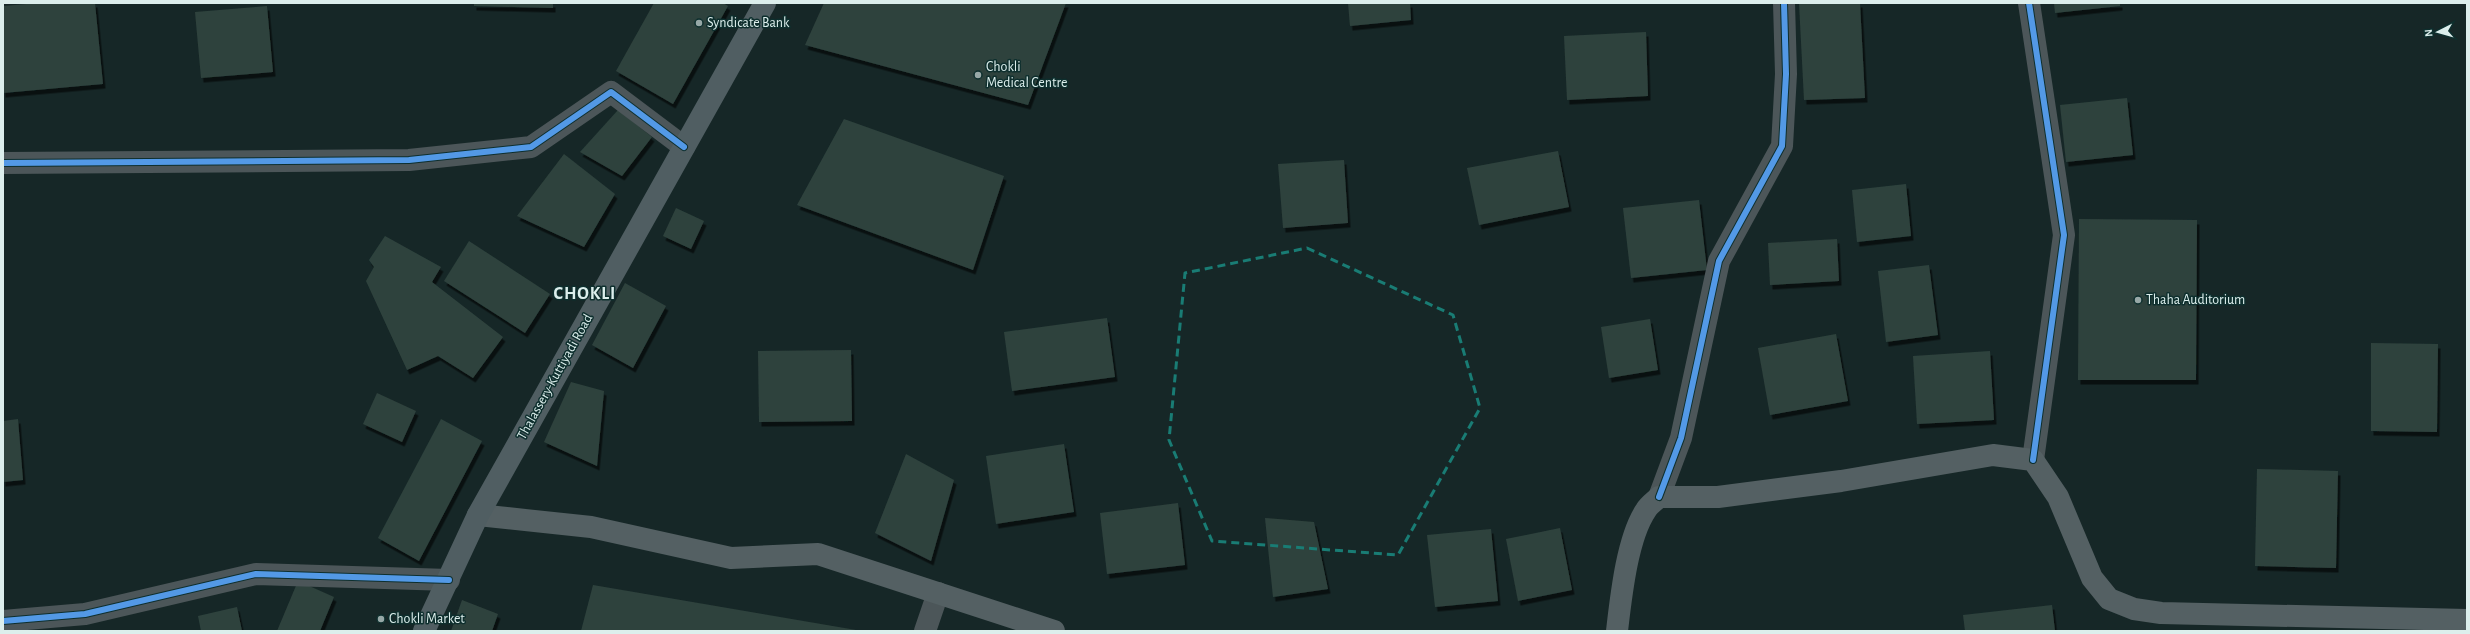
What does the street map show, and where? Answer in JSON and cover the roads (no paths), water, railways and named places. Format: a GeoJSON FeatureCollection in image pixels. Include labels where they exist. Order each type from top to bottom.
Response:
{"type":"FeatureCollection","features":[{"type":"Feature","properties":{"kind":"main road","name":"Thalassery-Kuttiyadi Road"},"geometry":{"type":"LineString","coordinates":[[424,631],[478,515],[684,147],[758,5]]}},
{"type":"Feature","properties":{"kind":"main road"},"geometry":{"type":"LineString","coordinates":[[1617,631],[1621,595],[1635,534],[1646,509],[1659,497],[1718,497],[1834,482],[1993,455],[2033,460],[2058,497],[2092,578],[2109,599],[2134,609],[2161,613],[2467,620]]}},
{"type":"Feature","properties":{"kind":"main road"},"geometry":{"type":"LineString","coordinates":[[478,515],[591,527],[731,558],[818,554],[1054,631]]}},
{"type":"Feature","properties":{"kind":"street"},"geometry":{"type":"LineString","coordinates":[[1659,497],[1681,438],[1719,260],[1782,146],[1786,74],[1784,3]]}},
{"type":"Feature","properties":{"kind":"street"},"geometry":{"type":"LineString","coordinates":[[2029,3],[2064,236],[2033,460]]}},
{"type":"Feature","properties":{"kind":"street"},"geometry":{"type":"LineString","coordinates":[[3,163],[409,160],[530,147],[611,92],[684,147]]}},
{"type":"Feature","properties":{"kind":"street"},"geometry":{"type":"LineString","coordinates":[[3,621],[85,614],[256,574],[449,580]]}},
{"type":"Feature","properties":{"kind":"street"},"geometry":{"type":"LineString","coordinates":[[925,631],[938,593]]}},
{"type":"Feature","properties":{"kind":"place","name":"Syndicate Bank"},"geometry":{"type":"Point","coordinates":[699,23]}},
{"type":"Feature","properties":{"kind":"place","name":"Chokli Medical Centre"},"geometry":{"type":"Point","coordinates":[978,75]}},
{"type":"Feature","properties":{"kind":"place","name":"Thaha Auditorium"},"geometry":{"type":"Point","coordinates":[2138,300]}},
{"type":"Feature","properties":{"kind":"place","name":"Chokli Market"},"geometry":{"type":"Point","coordinates":[381,619]}},
{"type":"Feature","properties":{"kind":"district","name":"CHOKLI"},"geometry":{"type":"Point","coordinates":[585,294]}}]}
